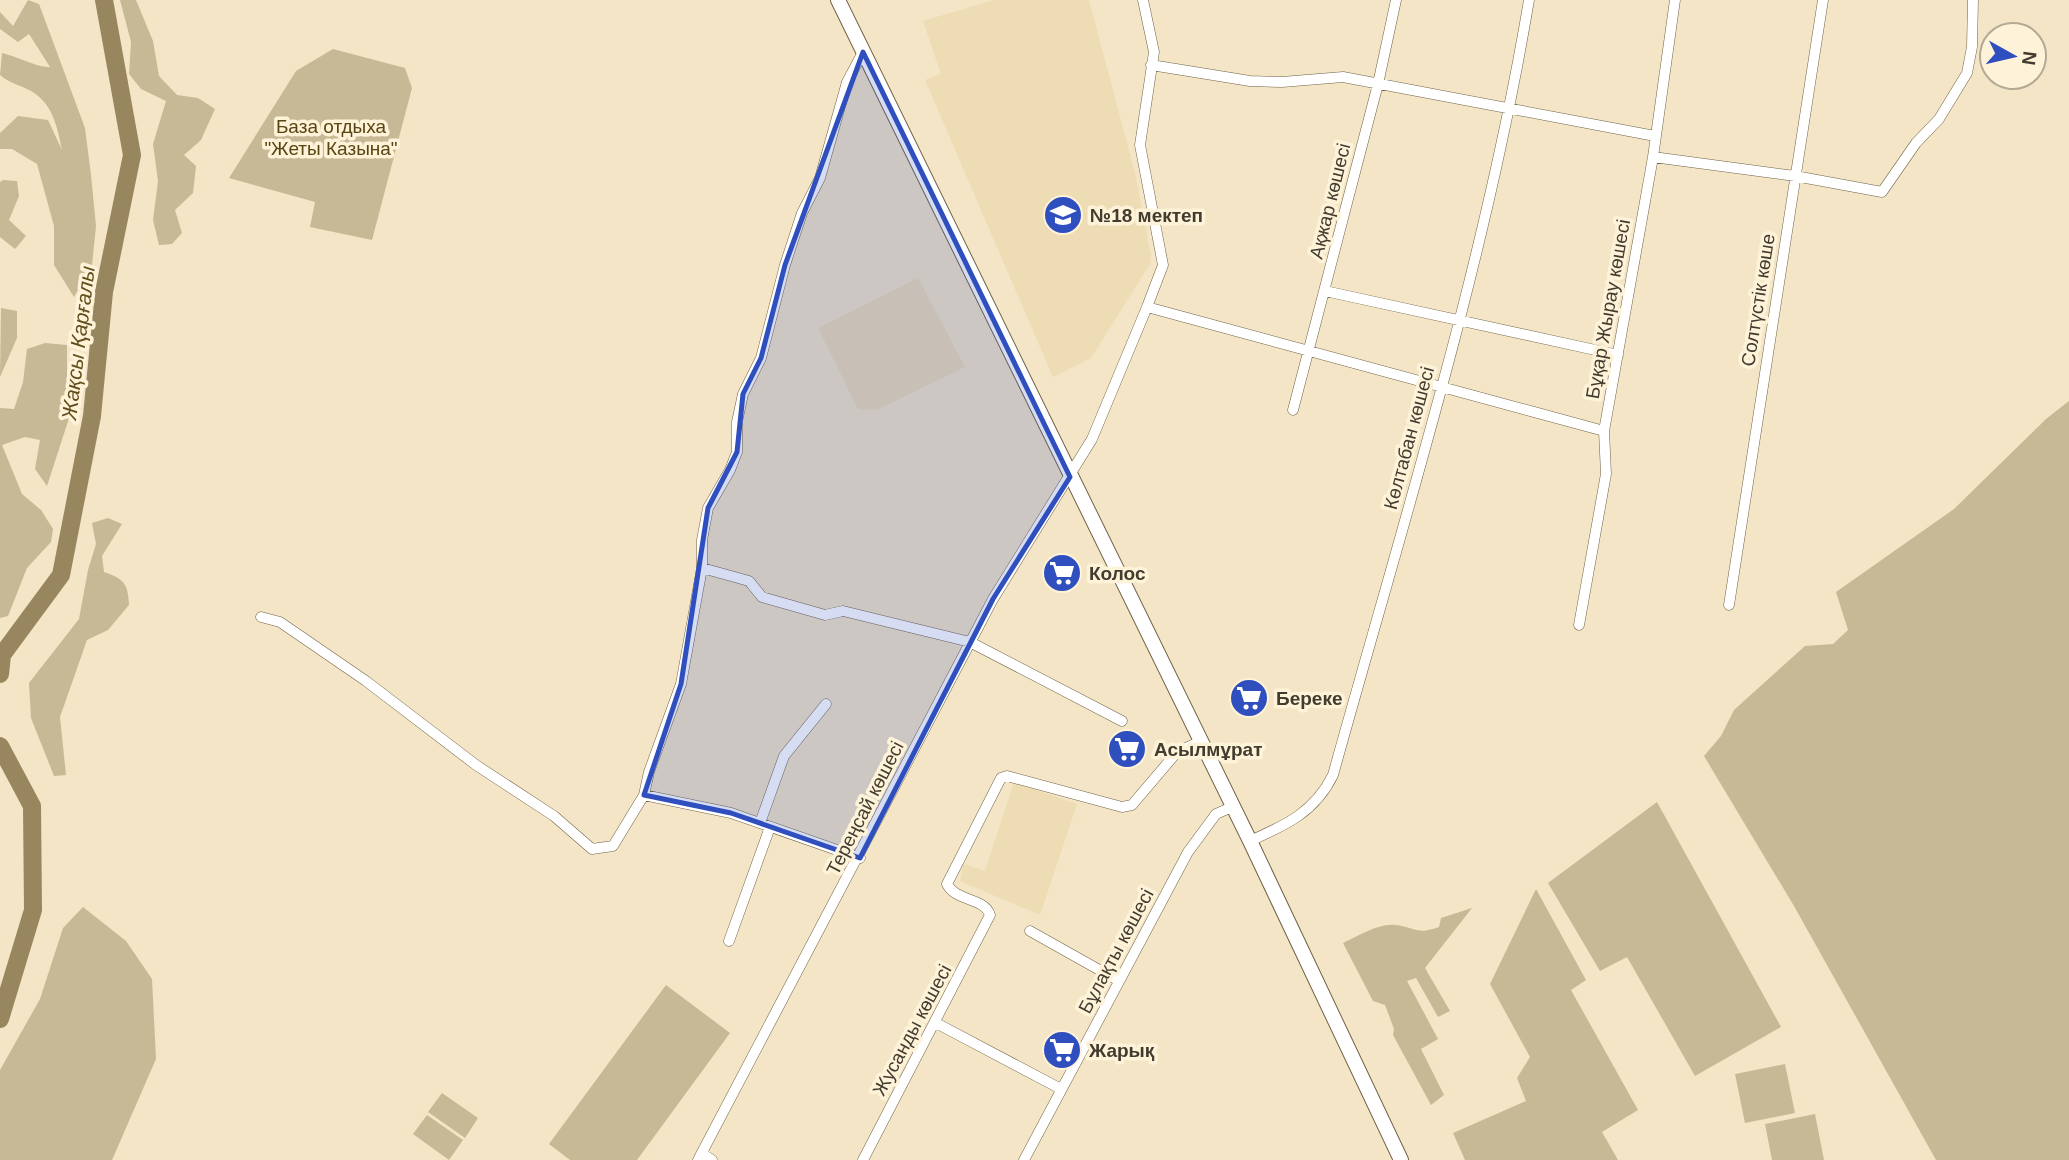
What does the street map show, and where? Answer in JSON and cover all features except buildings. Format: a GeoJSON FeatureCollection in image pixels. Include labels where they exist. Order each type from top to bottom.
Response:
{"type":"FeatureCollection","features":[{"type":"Feature","properties":{"kind":"main road"},"geometry":{"type":"LineString","coordinates":[[838,0],[1199,743],[1250,841],[1401,1160]]}},
{"type":"Feature","properties":{"kind":"street","name":"Тереңсай көшесі"},"geometry":{"type":"LineString","coordinates":[[700,1157],[993,599],[1093,439],[1147,307],[1163,265],[1140,145],[1154,52],[1143,0]]}},
{"type":"Feature","properties":{"kind":"street","name":"Ақжар көшесі"},"geometry":{"type":"LineString","coordinates":[[1293,410],[1378,84],[1396,0]]}},
{"type":"Feature","properties":{"kind":"street","name":"Көлтабан көшесі"},"geometry":{"type":"LineString","coordinates":[[1250,841],[1313,805],[1322,797],[1332,775],[1441,387],[1511,109],[1529,0]]}},
{"type":"Feature","properties":{"kind":"street","name":"Бұқар Жырау көшесі"},"geometry":{"type":"LineString","coordinates":[[1579,625],[1606,474],[1604,431],[1653,157],[1675,0]]}},
{"type":"Feature","properties":{"kind":"street","name":"Солтүстік көше"},"geometry":{"type":"LineString","coordinates":[[1729,605],[1823,0]]}},
{"type":"Feature","properties":{"kind":"street"},"geometry":{"type":"LineString","coordinates":[[1653,157],[1795,176],[1882,192],[1916,143],[1939,119],[1967,73],[1973,37],[1973,0]]}},
{"type":"Feature","properties":{"kind":"street"},"geometry":{"type":"LineString","coordinates":[[261,617],[280,622],[366,681],[476,765],[554,816],[592,849],[612,846],[645,795],[649,772],[681,684],[702,568],[702,540],[708,508],[737,452],[737,422],[743,394],[761,358],[785,265],[802,213],[820,178],[847,82],[863,52]]}},
{"type":"Feature","properties":{"kind":"street"},"geometry":{"type":"LineString","coordinates":[[1151,65],[1250,81],[1282,82],[1343,77],[1655,136]]}},
{"type":"Feature","properties":{"kind":"street"},"geometry":{"type":"LineString","coordinates":[[1325,291],[1618,355]]}},
{"type":"Feature","properties":{"kind":"street"},"geometry":{"type":"LineString","coordinates":[[1147,307],[1604,431]]}},
{"type":"Feature","properties":{"kind":"street"},"geometry":{"type":"LineString","coordinates":[[702,568],[749,581],[762,597],[825,615],[843,611],[970,642],[1122,720]]}},
{"type":"Feature","properties":{"kind":"street"},"geometry":{"type":"LineString","coordinates":[[729,941],[784,756],[825,704]]}},
{"type":"Feature","properties":{"kind":"street","name":"Жусанды көшесі"},"geometry":{"type":"LineString","coordinates":[[863,1160],[990,915],[983,906],[953,893],[947,884],[1004,776],[1122,807],[1132,805],[1177,752],[1199,743]]}},
{"type":"Feature","properties":{"kind":"street"},"geometry":{"type":"LineString","coordinates":[[645,795],[732,814],[859,858]]}},
{"type":"Feature","properties":{"kind":"street","name":"Бұлақты көшесі"},"geometry":{"type":"LineString","coordinates":[[1024,1160],[1188,852],[1216,814],[1232,807]]}},
{"type":"Feature","properties":{"kind":"street"},"geometry":{"type":"LineString","coordinates":[[1030,931],[1119,981]]}},
{"type":"Feature","properties":{"kind":"street"},"geometry":{"type":"LineString","coordinates":[[936,1023],[1061,1089]]}},
{"type":"Feature","properties":{"kind":"street"},"geometry":{"type":"LineString","coordinates":[[700,1157],[712,1160]]}},
{"type":"Feature","properties":{"kind":"highlighted area"},"geometry":{"type":"Polygon","coordinates":[[[863,52],[1070,477],[993,599],[860,858],[731,813],[644,795],[681,684],[708,508],[737,452],[743,394],[761,358],[785,265],[863,52]]]}},
{"type":"Feature","properties":{"kind":"shaded area","name":"№18 мектеп"},"geometry":{"type":"Polygon","coordinates":[[[994,0],[1089,0],[1135,173],[1151,256],[1150,264],[1091,358],[1053,377],[925,80],[941,74],[923,21],[994,0]]]}},
{"type":"Feature","properties":{"kind":"shaded area"},"geometry":{"type":"Polygon","coordinates":[[[918,278],[965,367],[877,410],[858,409],[818,328],[918,278]]]}},
{"type":"Feature","properties":{"kind":"shaded area"},"geometry":{"type":"Polygon","coordinates":[[[1014,782],[1077,804],[1040,915],[960,881],[963,864],[985,871],[1014,782]]]}},
{"type":"Feature","properties":{"kind":"green space"},"geometry":{"type":"Polygon","coordinates":[[[28,0],[39,4],[85,128],[96,226],[92,265],[74,297],[54,265],[54,226],[37,164],[12,149],[0,149],[0,133],[18,116],[48,120],[62,150],[56,124],[44,102],[31,91],[0,75],[2,53],[39,66],[50,67],[29,34],[18,42],[0,29],[0,12],[13,26],[28,0]]]}},
{"type":"Feature","properties":{"kind":"green space"},"geometry":{"type":"Polygon","coordinates":[[[120,0],[136,0],[153,41],[159,76],[177,95],[198,98],[215,109],[201,140],[184,155],[196,166],[193,193],[175,210],[182,233],[172,244],[159,245],[153,220],[158,181],[153,144],[166,101],[141,89],[129,74],[131,42],[120,0]]]}},
{"type":"Feature","properties":{"kind":"green space","name":"База отдыха \"Жеты Казына\""},"geometry":{"type":"Polygon","coordinates":[[[333,49],[405,68],[412,88],[372,240],[310,227],[315,202],[229,178],[296,71],[333,49]]]}},
{"type":"Feature","properties":{"kind":"green space"},"geometry":{"type":"Polygon","coordinates":[[[17,181],[19,196],[9,220],[26,236],[15,249],[0,237],[0,182],[17,181]]]}},
{"type":"Feature","properties":{"kind":"green space"},"geometry":{"type":"Polygon","coordinates":[[[1,308],[17,311],[17,338],[0,377],[1,308]]]}},
{"type":"Feature","properties":{"kind":"green space"},"geometry":{"type":"Polygon","coordinates":[[[45,343],[67,345],[67,375],[73,406],[47,486],[35,469],[40,440],[25,437],[2,445],[22,494],[41,510],[53,529],[51,542],[27,568],[8,616],[0,618],[0,408],[14,409],[23,382],[27,349],[45,343]]]}},
{"type":"Feature","properties":{"kind":"green space"},"geometry":{"type":"Polygon","coordinates":[[[2069,401],[2069,1160],[1936,1160],[1794,906],[1704,756],[1721,736],[1734,710],[1805,646],[1833,644],[1848,630],[1836,592],[1954,509],[2046,419],[2069,401]]]}},
{"type":"Feature","properties":{"kind":"green space"},"geometry":{"type":"Polygon","coordinates":[[[108,518],[122,524],[102,556],[104,572],[124,583],[129,605],[108,630],[87,640],[60,717],[66,775],[54,776],[31,718],[29,683],[79,619],[96,544],[92,523],[108,518]]]}},
{"type":"Feature","properties":{"kind":"green space"},"geometry":{"type":"Polygon","coordinates":[[[1657,802],[1781,1027],[1695,1076],[1627,957],[1600,971],[1548,883],[1657,802]]]}},
{"type":"Feature","properties":{"kind":"green space"},"geometry":{"type":"Polygon","coordinates":[[[1536,889],[1586,980],[1571,990],[1638,1110],[1602,1132],[1618,1160],[1465,1160],[1453,1133],[1526,1101],[1517,1078],[1530,1057],[1490,984],[1536,889]]]}},
{"type":"Feature","properties":{"kind":"green space"},"geometry":{"type":"Polygon","coordinates":[[[83,907],[126,941],[152,979],[156,1059],[112,1160],[0,1160],[0,1070],[40,999],[63,928],[83,907]]]}},
{"type":"Feature","properties":{"kind":"green space"},"geometry":{"type":"Polygon","coordinates":[[[1472,908],[1425,968],[1450,1011],[1438,1017],[1416,978],[1407,981],[1438,1039],[1421,1049],[1444,1095],[1431,1105],[1393,1035],[1394,1029],[1385,1005],[1373,1001],[1343,943],[1382,926],[1396,925],[1421,931],[1432,929],[1439,927],[1441,918],[1472,908]]]}},
{"type":"Feature","properties":{"kind":"green space"},"geometry":{"type":"Polygon","coordinates":[[[666,985],[730,1033],[637,1160],[570,1160],[549,1144],[666,985]]]}},
{"type":"Feature","properties":{"kind":"green space"},"geometry":{"type":"Polygon","coordinates":[[[1785,1064],[1795,1113],[1745,1123],[1735,1074],[1785,1064]]]}},
{"type":"Feature","properties":{"kind":"green space"},"geometry":{"type":"Polygon","coordinates":[[[442,1093],[478,1118],[465,1138],[428,1112],[442,1093]]]}},
{"type":"Feature","properties":{"kind":"green space"},"geometry":{"type":"Polygon","coordinates":[[[1815,1114],[1824,1160],[1772,1160],[1765,1124],[1815,1114]]]}},
{"type":"Feature","properties":{"kind":"green space"},"geometry":{"type":"Polygon","coordinates":[[[427,1115],[463,1140],[449,1160],[413,1134],[427,1115]]]}},
{"type":"Feature","properties":{"kind":"waterway","name":"Жақсы Қарғалы"},"geometry":{"type":"LineString","coordinates":[[0,674],[2,655],[61,575],[92,416],[104,292],[132,155],[104,0]]}},
{"type":"Feature","properties":{"kind":"waterway","name":"Жақсы Қарғалы"},"geometry":{"type":"LineString","coordinates":[[0,746],[32,806],[33,910],[0,1019]]}},
{"type":"Feature","properties":{"kind":"place","name":"№18 мектеп"},"geometry":{"type":"Point","coordinates":[1063,215]}},
{"type":"Feature","properties":{"kind":"place","name":"Колос"},"geometry":{"type":"Point","coordinates":[1062,573]}},
{"type":"Feature","properties":{"kind":"place","name":"Береке"},"geometry":{"type":"Point","coordinates":[1249,698]}},
{"type":"Feature","properties":{"kind":"place","name":"Асылмұрат"},"geometry":{"type":"Point","coordinates":[1127,749]}},
{"type":"Feature","properties":{"kind":"place","name":"Жарық"},"geometry":{"type":"Point","coordinates":[1062,1050]}}]}
